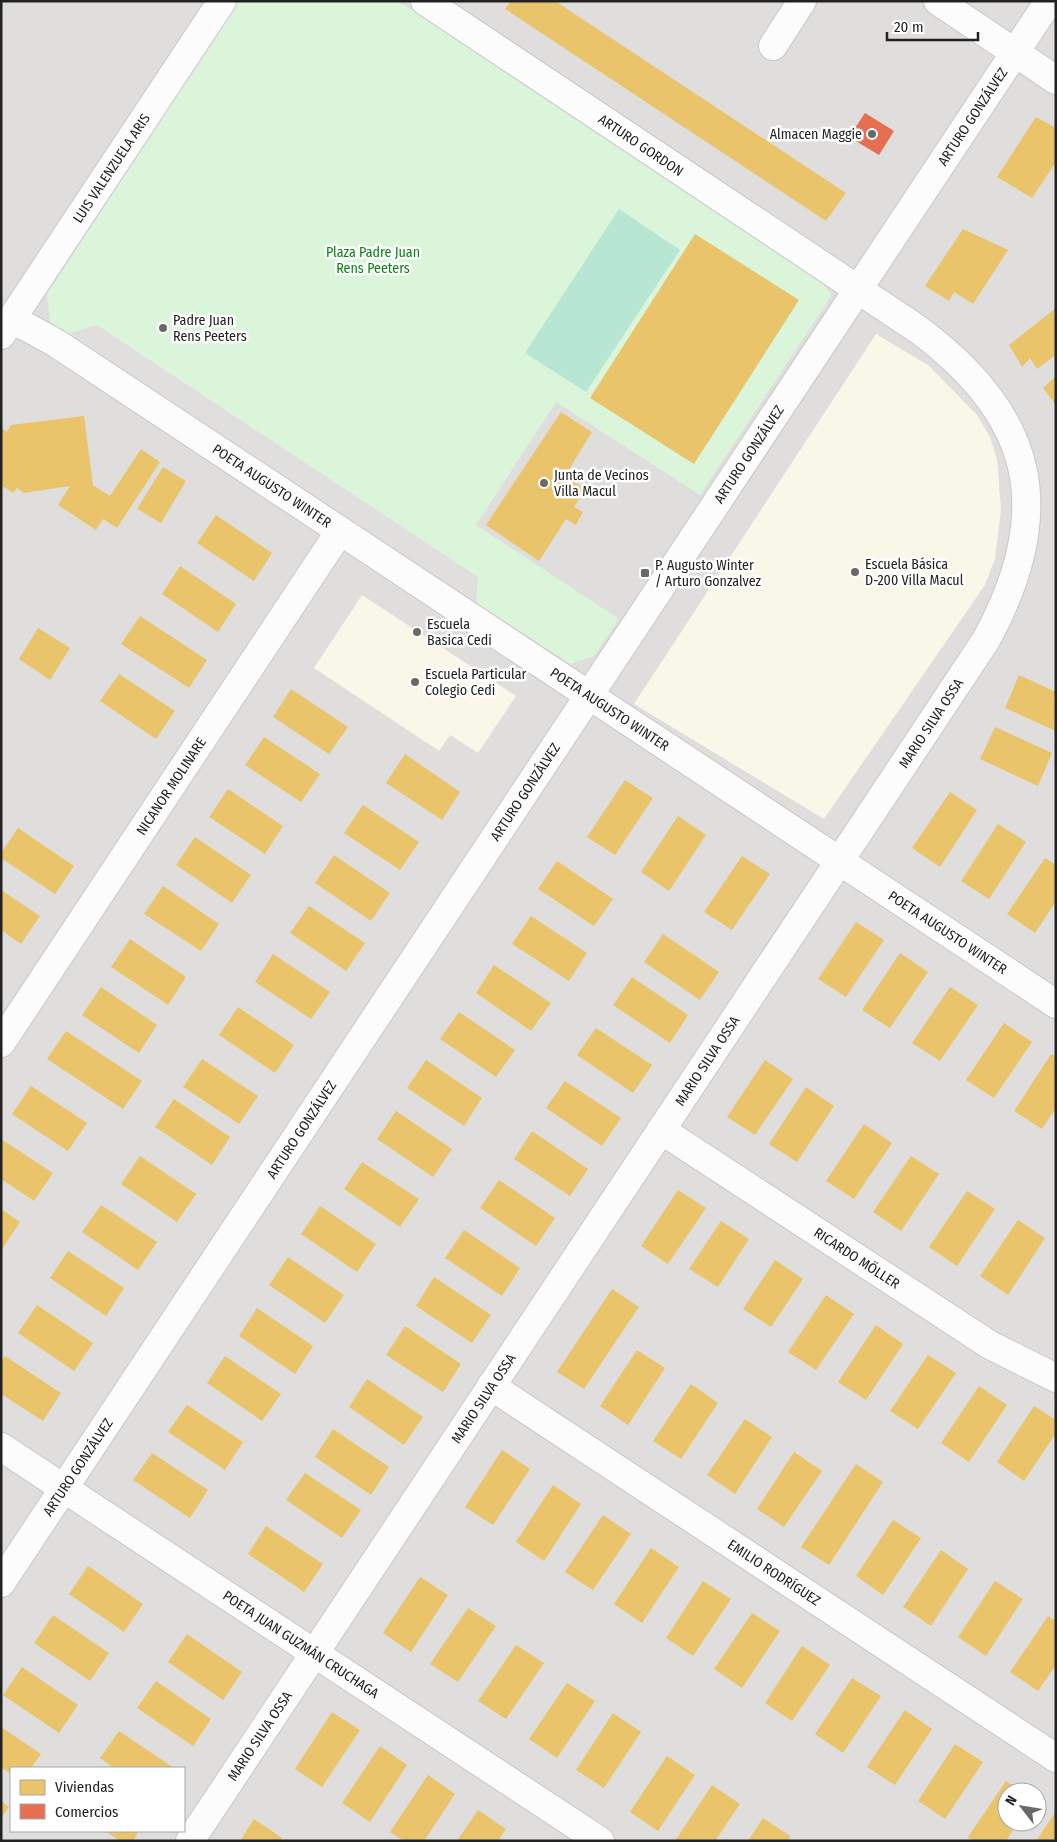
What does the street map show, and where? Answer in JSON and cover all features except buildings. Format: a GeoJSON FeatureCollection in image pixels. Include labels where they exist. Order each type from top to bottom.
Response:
{"type":"FeatureCollection","features":[{"type":"Feature","properties":{"kind":"street","name":"LUIS VALENZUELA ARIS"},"geometry":{"type":"LineString","coordinates":[[4,326],[222,1]]}},
{"type":"Feature","properties":{"kind":"street","name":"ARTURO GORDON"},"geometry":{"type":"LineString","coordinates":[[425,1],[858,289]]}},
{"type":"Feature","properties":{"kind":"street"},"geometry":{"type":"LineString","coordinates":[[773,46],[802,1]]}},
{"type":"Feature","properties":{"kind":"street"},"geometry":{"type":"LineString","coordinates":[[938,1],[1056,80]]}},
{"type":"Feature","properties":{"kind":"street","name":"ARTURO GONZÁLVEZ"},"geometry":{"type":"LineString","coordinates":[[1,1582],[1049,1]]}},
{"type":"Feature","properties":{"kind":"street","name":"MARIO SILVA OSSA"},"geometry":{"type":"LineString","coordinates":[[190,1841],[986,640],[1003,610],[1016,579],[1024,550],[1028,504],[1023,461],[1014,435],[1000,410],[984,388],[961,364],[935,342],[858,289]]}},
{"type":"Feature","properties":{"kind":"street","name":"POETA AUGUSTO WINTER"},"geometry":{"type":"LineString","coordinates":[[4,326],[46,337],[1056,1004]]}},
{"type":"Feature","properties":{"kind":"street","name":"NICANOR MOLINARE"},"geometry":{"type":"LineString","coordinates":[[1,1043],[340,531]]}},
{"type":"Feature","properties":{"kind":"street","name":"RICARDO MÖLLER"},"geometry":{"type":"LineString","coordinates":[[661,1130],[990,1345],[1056,1378]]}},
{"type":"Feature","properties":{"kind":"street","name":"EMILIO RODRÍGUEZ"},"geometry":{"type":"LineString","coordinates":[[491,1386],[1056,1758]]}},
{"type":"Feature","properties":{"kind":"street","name":"POETA JUAN GUZMÁN CRUCHAGA"},"geometry":{"type":"LineString","coordinates":[[1,1447],[600,1841]]}},
{"type":"Feature","properties":{"kind":"shaded area"},"geometry":{"type":"Polygon","coordinates":[[[1,1],[1056,1],[1056,1841],[1,1841],[1,1]]]}},
{"type":"Feature","properties":{"kind":"shaded area"},"geometry":{"type":"Polygon","coordinates":[[[97,325],[478,577],[476,603],[67,334],[97,325]]]}},
{"type":"Feature","properties":{"kind":"shaded area","name":"Escuela Básica D-200 Villa Macul"},"geometry":{"type":"Polygon","coordinates":[[[876,334],[928,365],[977,415],[990,437],[997,459],[1001,509],[995,559],[985,585],[824,819],[634,704],[876,334]]]}},
{"type":"Feature","properties":{"kind":"shaded area","name":"Escuela Particular Colegio Cedi"},"geometry":{"type":"Polygon","coordinates":[[[362,595],[516,696],[478,753],[450,735],[439,751],[314,668],[362,595]]]}},
{"type":"Feature","properties":{"kind":"green space","name":"Plaza Padre Juan Rens Peeters"},"geometry":{"type":"Polygon","coordinates":[[[238,1],[398,1],[818,278],[832,295],[700,495],[556,402],[476,525],[619,619],[594,656],[570,664],[50,323],[47,294],[238,1]]]}},
{"type":"Feature","properties":{"kind":"green space"},"geometry":{"type":"Polygon","coordinates":[[[619,209],[680,250],[586,392],[525,353],[619,209]]]}},
{"type":"Feature","properties":{"kind":"place","name":"Almacen Maggie"},"geometry":{"type":"Point","coordinates":[872,134]}},
{"type":"Feature","properties":{"kind":"place","name":"Padre Juan Rens Peeters"},"geometry":{"type":"Point","coordinates":[163,328]}},
{"type":"Feature","properties":{"kind":"place","name":"Junta de Vecinos Villa Macul"},"geometry":{"type":"Point","coordinates":[544,483]}},
{"type":"Feature","properties":{"kind":"place","name":"Escuela Básica D-200 Villa Macul"},"geometry":{"type":"Point","coordinates":[855,572]}},
{"type":"Feature","properties":{"kind":"place","name":"P. Augusto Winter / Arturo Gonzalvez"},"geometry":{"type":"Point","coordinates":[645,573]}},
{"type":"Feature","properties":{"kind":"place","name":"Escuela Basica Cedi"},"geometry":{"type":"Point","coordinates":[417,632]}},
{"type":"Feature","properties":{"kind":"place","name":"Escuela Particular Colegio Cedi"},"geometry":{"type":"Point","coordinates":[415,682]}}]}
